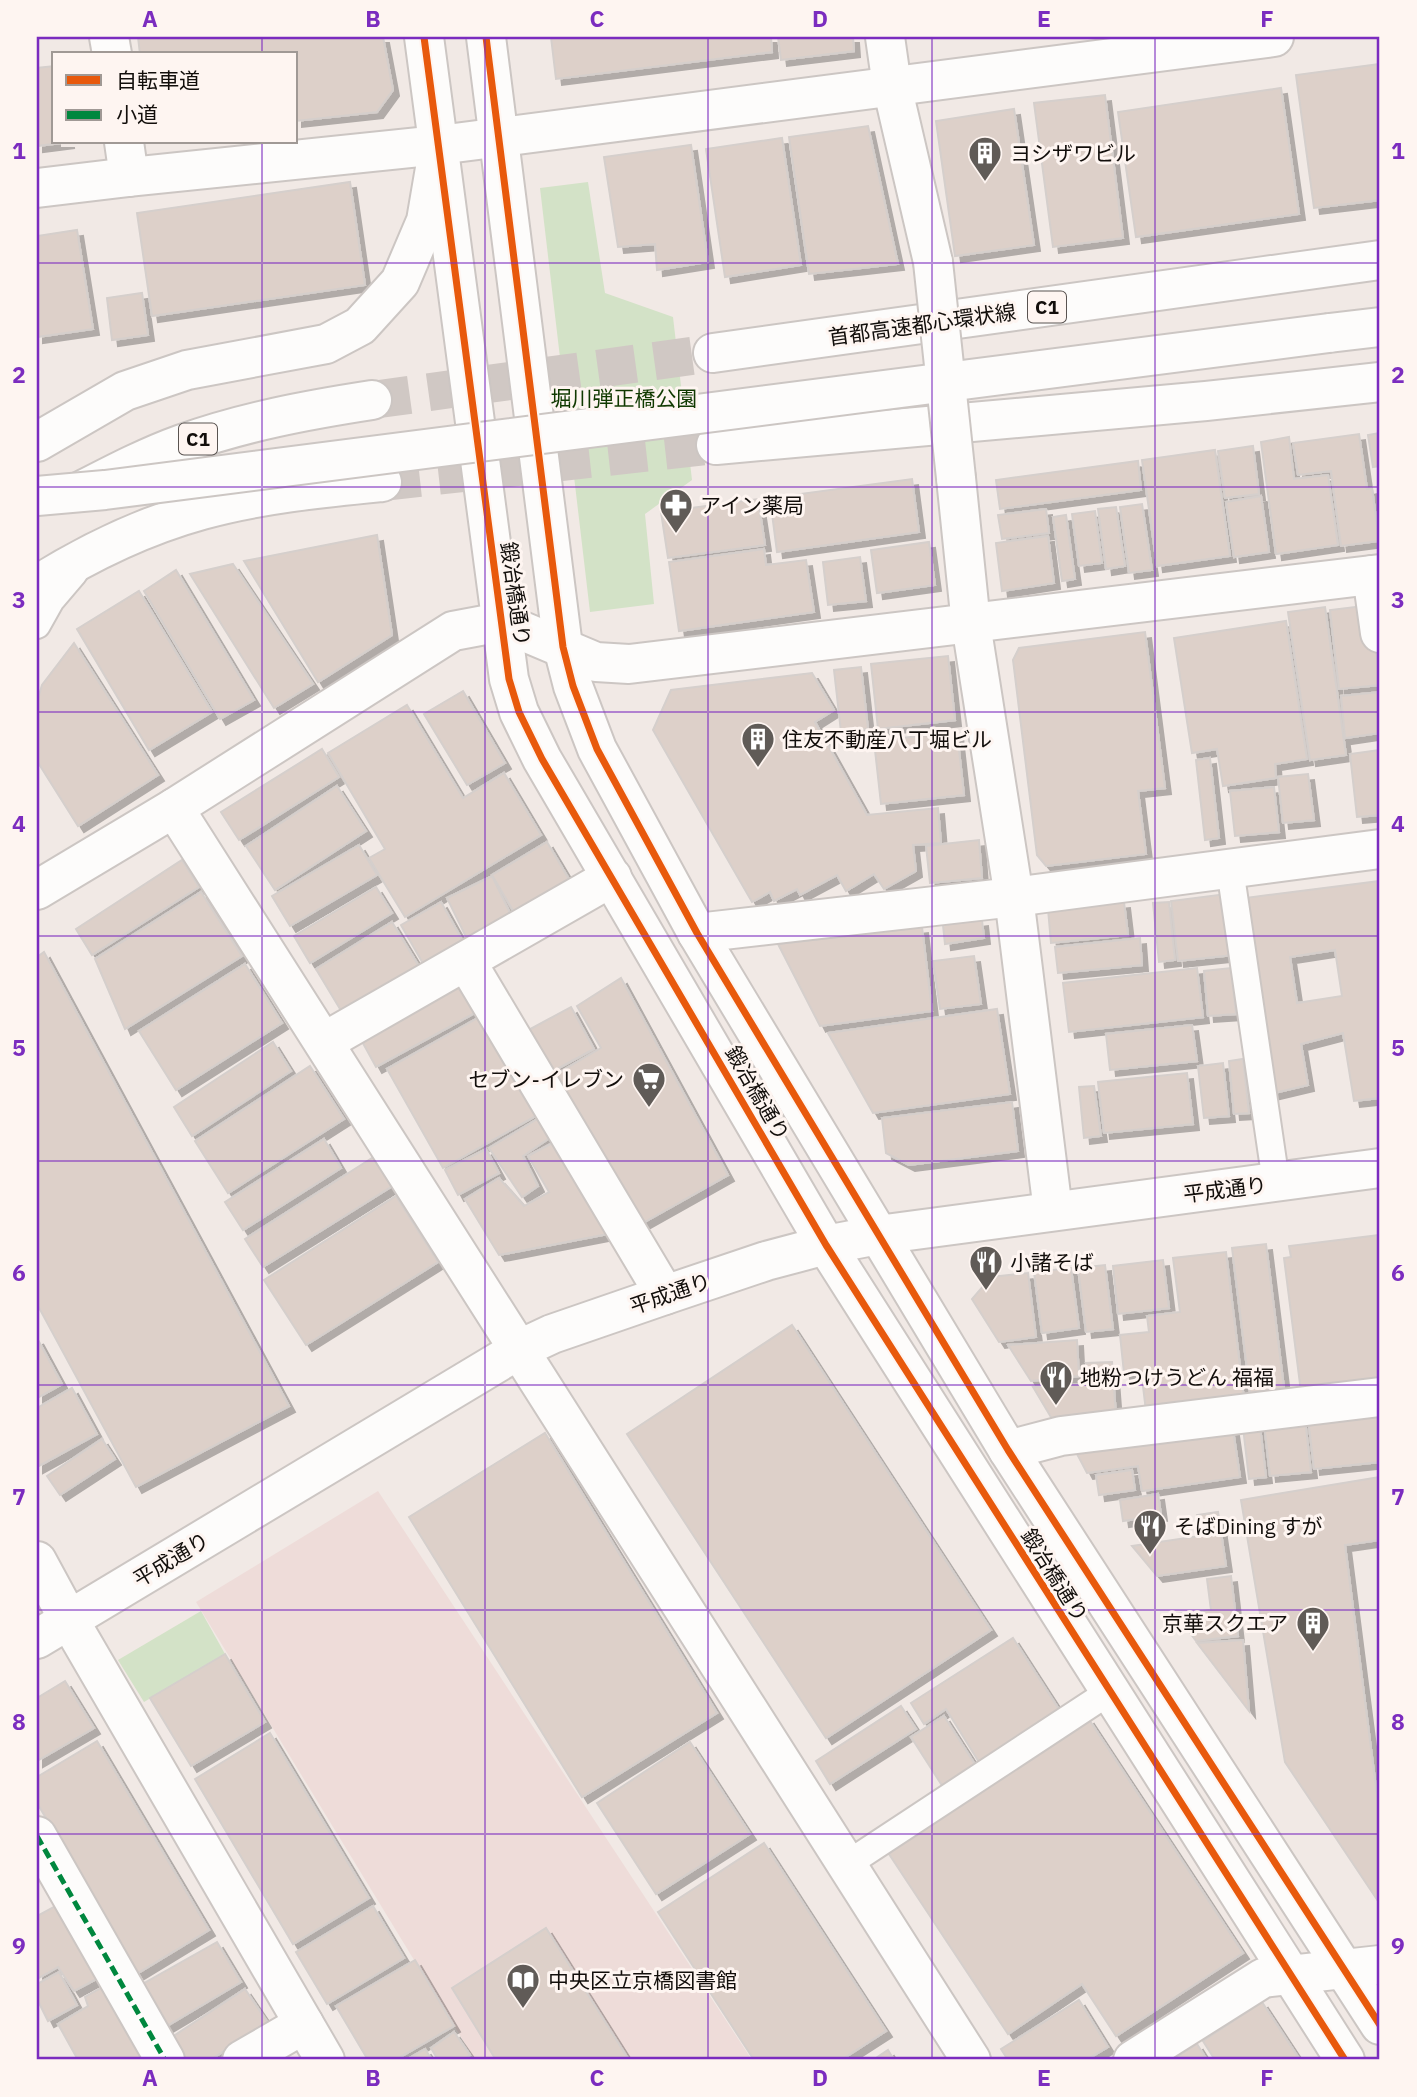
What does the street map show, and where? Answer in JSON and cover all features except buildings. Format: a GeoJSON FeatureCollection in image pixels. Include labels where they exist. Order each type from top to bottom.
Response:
{"type":"FeatureCollection","features":[{"type":"Feature","properties":{"kind":"main road","name":"鍛冶橋通り"},"geometry":{"type":"LineString","coordinates":[[424,37],[509,679],[519,712],[542,758],[826,1245],[1108,1692],[1345,2060]]}},
{"type":"Feature","properties":{"kind":"main road","name":"鍛冶橋通り"},"geometry":{"type":"LineString","coordinates":[[486,37],[563,647],[573,686],[597,749],[697,933],[1008,1450],[1363,1967],[1380,2025]]}},
{"type":"Feature","properties":{"kind":"main road"},"geometry":{"type":"LineString","coordinates":[[885,37],[892,86],[933,262],[971,624],[1014,897],[1053,1211]]}},
{"type":"Feature","properties":{"kind":"main road"},"geometry":{"type":"LineString","coordinates":[[37,188],[127,159],[439,145],[1224,40],[1274,37]]}},
{"type":"Feature","properties":{"kind":"main road"},"geometry":{"type":"LineString","coordinates":[[37,442],[125,391],[187,370],[326,344],[360,326],[400,282],[426,221],[439,145]]}},
{"type":"Feature","properties":{"kind":"main road","name":"首都高速都心環状線"},"geometry":{"type":"LineString","coordinates":[[713,353],[1380,260]]}},
{"type":"Feature","properties":{"kind":"main road","name":"C1"},"geometry":{"type":"LineString","coordinates":[[37,496],[119,488],[1380,327]]}},
{"type":"Feature","properties":{"kind":"main road"},"geometry":{"type":"LineString","coordinates":[[716,445],[1206,401],[1380,382]]}},
{"type":"Feature","properties":{"kind":"main road","name":"C1"},"geometry":{"type":"LineString","coordinates":[[37,514],[121,470],[181,444],[263,420],[372,400]]}},
{"type":"Feature","properties":{"kind":"main road"},"geometry":{"type":"LineString","coordinates":[[37,584],[99,550],[202,510],[314,489],[382,482]]}},
{"type":"Feature","properties":{"kind":"main road"},"geometry":{"type":"LineString","coordinates":[[37,890],[174,808],[453,631],[501,622],[596,662],[629,664],[1376,575],[1380,632]]}},
{"type":"Feature","properties":{"kind":"main road"},"geometry":{"type":"LineString","coordinates":[[174,808],[971,2060]]}},
{"type":"Feature","properties":{"kind":"main road"},"geometry":{"type":"LineString","coordinates":[[697,933],[1014,897],[1380,849]]}},
{"type":"Feature","properties":{"kind":"main road"},"geometry":{"type":"LineString","coordinates":[[324,1042],[612,877]]}},
{"type":"Feature","properties":{"kind":"main road"},"geometry":{"type":"LineString","coordinates":[[466,961],[665,1295]]}},
{"type":"Feature","properties":{"kind":"main road","name":"平成通り"},"geometry":{"type":"LineString","coordinates":[[37,1639],[520,1349],[552,1334],[766,1261],[878,1234],[1380,1168]]}},
{"type":"Feature","properties":{"kind":"main road"},"geometry":{"type":"LineString","coordinates":[[1008,1450],[1062,1436],[1380,1396]]}},
{"type":"Feature","properties":{"kind":"main road"},"geometry":{"type":"LineString","coordinates":[[37,1561],[325,2060]]}},
{"type":"Feature","properties":{"kind":"main road"},"geometry":{"type":"LineString","coordinates":[[37,1836],[165,2060]]}},
{"type":"Feature","properties":{"kind":"main road"},"geometry":{"type":"LineString","coordinates":[[1133,2060],[1262,1978],[1363,1967]]}},
{"type":"Feature","properties":{"kind":"main road"},"geometry":{"type":"LineString","coordinates":[[242,2060],[304,2024]]}},
{"type":"Feature","properties":{"kind":"lane"},"geometry":{"type":"LineString","coordinates":[[37,625],[51,600],[69,578],[99,550]]}},
{"type":"Feature","properties":{"kind":"lane"},"geometry":{"type":"LineString","coordinates":[[1230,869],[1276,1182]]}},
{"type":"Feature","properties":{"kind":"lane"},"geometry":{"type":"LineString","coordinates":[[846,1865],[1108,1692]]}},
{"type":"Feature","properties":{"kind":"shaded area"},"geometry":{"type":"Polygon","coordinates":[[[378,1491],[752,2060],[475,2060],[196,1602],[378,1491]]]}},
{"type":"Feature","properties":{"kind":"green space","name":"堀川弾正橋公園"},"geometry":{"type":"Polygon","coordinates":[[[588,182],[605,293],[673,317],[692,480],[645,514],[654,604],[590,612],[540,188],[588,182]]]}},
{"type":"Feature","properties":{"kind":"green space"},"geometry":{"type":"Polygon","coordinates":[[[201,1611],[225,1654],[144,1702],[118,1660],[201,1611]]]}},
{"type":"Feature","properties":{"kind":"tunnel"},"geometry":{"type":"LineString","coordinates":[[372,400],[713,353]]}},
{"type":"Feature","properties":{"kind":"tunnel"},"geometry":{"type":"LineString","coordinates":[[382,482],[716,445]]}},
{"type":"Feature","properties":{"kind":"marked path"},"geometry":{"type":"LineString","coordinates":[[37,1836],[165,2060]]}},
{"type":"Feature","properties":{"kind":"cycle path"},"geometry":{"type":"LineString","coordinates":[[424,37],[509,679],[519,712],[542,759],[826,1245],[1345,2060]]}},
{"type":"Feature","properties":{"kind":"cycle path"},"geometry":{"type":"LineString","coordinates":[[486,37],[563,647],[573,686],[597,749],[697,933],[1008,1450],[1380,2025]]}},
{"type":"Feature","properties":{"kind":"place","name":"ヨシザワビル"},"geometry":{"type":"Point","coordinates":[985,183]}},
{"type":"Feature","properties":{"kind":"place","name":"アイン薬局"},"geometry":{"type":"Point","coordinates":[676,535]}},
{"type":"Feature","properties":{"kind":"place","name":"住友不動産八丁堀ビル"},"geometry":{"type":"Point","coordinates":[758,769]}},
{"type":"Feature","properties":{"kind":"place","name":"セブン-イレブン"},"geometry":{"type":"Point","coordinates":[649,1109]}},
{"type":"Feature","properties":{"kind":"place","name":"小諸そば"},"geometry":{"type":"Point","coordinates":[986,1292]}},
{"type":"Feature","properties":{"kind":"place","name":"地粉つけうどん 福福"},"geometry":{"type":"Point","coordinates":[1056,1407]}},
{"type":"Feature","properties":{"kind":"place","name":"そばDining すが"},"geometry":{"type":"Point","coordinates":[1150,1556]}},
{"type":"Feature","properties":{"kind":"place","name":"京華スクエア"},"geometry":{"type":"Point","coordinates":[1313,1653]}},
{"type":"Feature","properties":{"kind":"place","name":"中央区立京橋図書館"},"geometry":{"type":"Point","coordinates":[523,2010]}}]}
